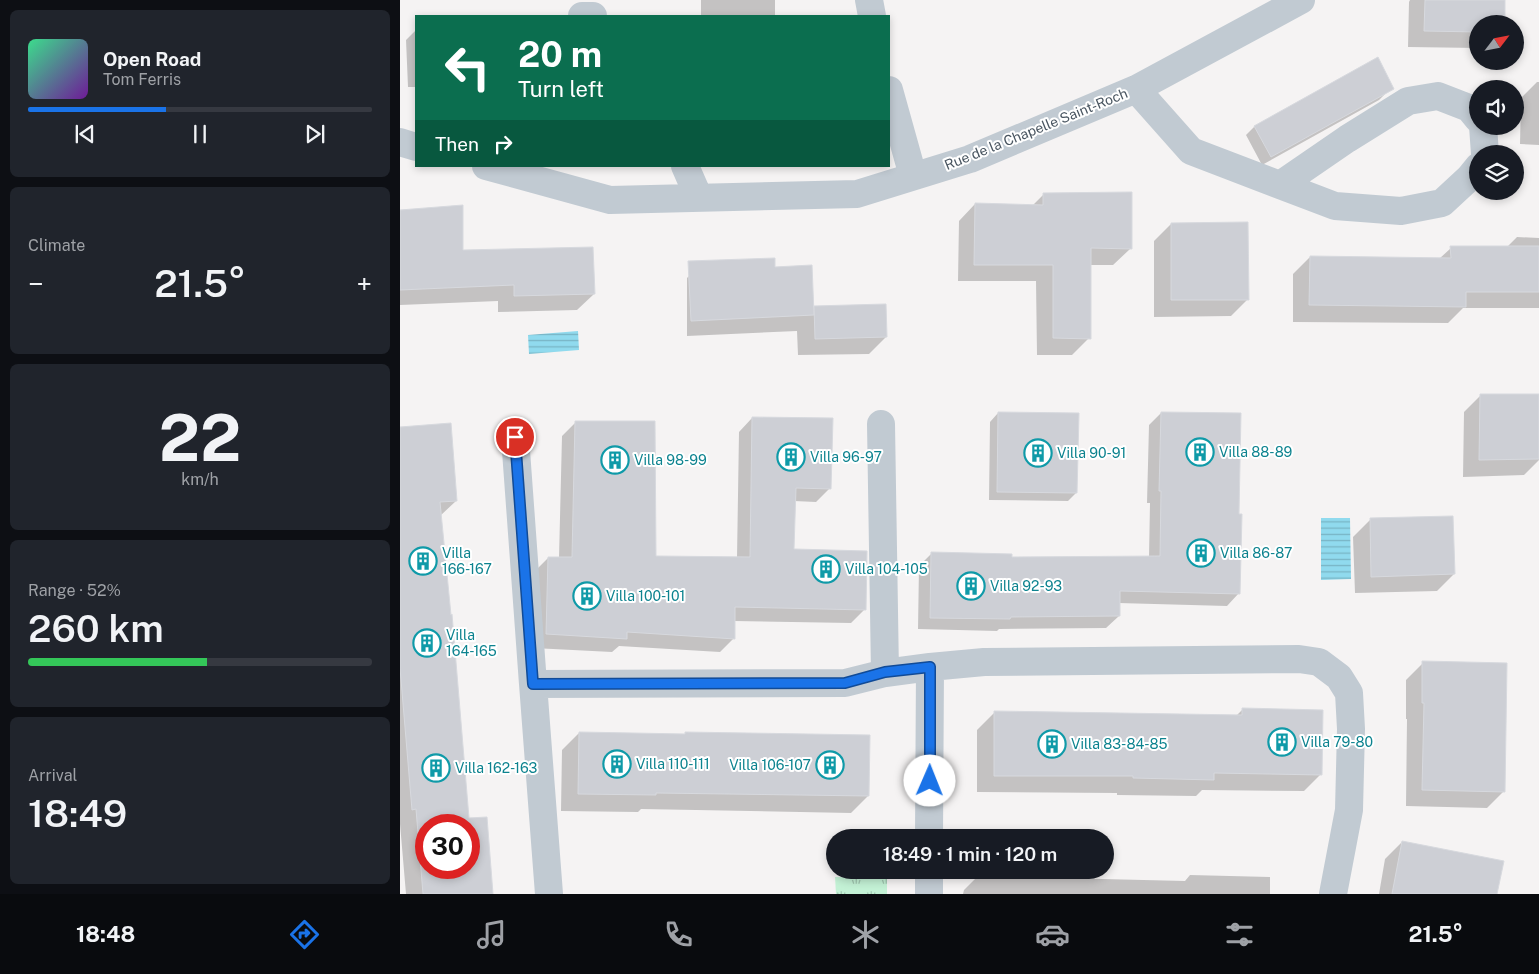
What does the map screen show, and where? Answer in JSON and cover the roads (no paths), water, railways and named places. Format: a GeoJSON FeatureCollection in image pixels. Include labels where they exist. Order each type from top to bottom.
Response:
{"type":"FeatureCollection","features":[{"type":"Feature","properties":{"kind":"street"},"geometry":{"type":"LineString","coordinates":[[869,0],[872,15]]}},
{"type":"Feature","properties":{"kind":"street","name":"Rue de la Chapelle Saint-Roch"},"geometry":{"type":"LineString","coordinates":[[490,167],[610,200],[857,194],[970,159],[1136,89],[1301,0]]}},
{"type":"Feature","properties":{"kind":"street"},"geometry":{"type":"LineString","coordinates":[[1136,89],[1191,151],[1335,206],[1401,211],[1442,203],[1469,178]]}},
{"type":"Feature","properties":{"kind":"street"},"geometry":{"type":"LineString","coordinates":[[890,94],[913,176]]}},
{"type":"Feature","properties":{"kind":"street"},"geometry":{"type":"LineString","coordinates":[[1280,186],[1347,139],[1408,101],[1438,96],[1469,108]]}},
{"type":"Feature","properties":{"kind":"street"},"geometry":{"type":"LineString","coordinates":[[400,142],[415,147]]}},
{"type":"Feature","properties":{"kind":"street"},"geometry":{"type":"LineString","coordinates":[[685,167],[699,198]]}},
{"type":"Feature","properties":{"kind":"street"},"geometry":{"type":"LineString","coordinates":[[881,424],[885,672]]}},
{"type":"Feature","properties":{"kind":"street"},"geometry":{"type":"LineString","coordinates":[[515,437],[549,894]]}},
{"type":"Feature","properties":{"kind":"street"},"geometry":{"type":"LineString","coordinates":[[533,684],[845,683],[885,672],[984,662],[1299,658],[1319,662],[1339,677],[1349,693],[1351,729],[1349,810],[1333,894]]}},
{"type":"Feature","properties":{"kind":"street"},"geometry":{"type":"LineString","coordinates":[[929,829],[930,667]]}},
{"type":"Feature","properties":{"kind":"street"},"geometry":{"type":"LineString","coordinates":[[929,879],[929,894]]}},
{"type":"Feature","properties":{"kind":"water"},"geometry":{"type":"Polygon","coordinates":[[[578,331],[579,350],[529,354],[528,335],[578,331]]]}},
{"type":"Feature","properties":{"kind":"water"},"geometry":{"type":"Polygon","coordinates":[[[1321,518],[1350,518],[1351,579],[1321,580],[1321,518]]]}},
{"type":"Feature","properties":{"kind":"place","name":"Villa 88-89"},"geometry":{"type":"Point","coordinates":[1200,452]}},
{"type":"Feature","properties":{"kind":"place","name":"Villa 90-91"},"geometry":{"type":"Point","coordinates":[1038,453]}},
{"type":"Feature","properties":{"kind":"place","name":"Villa 96-97"},"geometry":{"type":"Point","coordinates":[791,457]}},
{"type":"Feature","properties":{"kind":"place","name":"Villa 98-99"},"geometry":{"type":"Point","coordinates":[615,460]}},
{"type":"Feature","properties":{"kind":"place","name":"Villa 86-87"},"geometry":{"type":"Point","coordinates":[1201,553]}},
{"type":"Feature","properties":{"kind":"place","name":"Villa 166-167"},"geometry":{"type":"Point","coordinates":[423,561]}},
{"type":"Feature","properties":{"kind":"place","name":"Villa 104-105"},"geometry":{"type":"Point","coordinates":[826,569]}},
{"type":"Feature","properties":{"kind":"place","name":"Villa 92-93"},"geometry":{"type":"Point","coordinates":[971,586]}},
{"type":"Feature","properties":{"kind":"place","name":"Villa 100-101"},"geometry":{"type":"Point","coordinates":[587,596]}},
{"type":"Feature","properties":{"kind":"place","name":"Villa 164-165"},"geometry":{"type":"Point","coordinates":[427,643]}},
{"type":"Feature","properties":{"kind":"place","name":"Villa 79-80"},"geometry":{"type":"Point","coordinates":[1282,742]}},
{"type":"Feature","properties":{"kind":"place","name":"Villa 83-84-85"},"geometry":{"type":"Point","coordinates":[1052,744]}},
{"type":"Feature","properties":{"kind":"place","name":"Villa 110-111"},"geometry":{"type":"Point","coordinates":[617,764]}},
{"type":"Feature","properties":{"kind":"place","name":"Villa 106-107"},"geometry":{"type":"Point","coordinates":[830,765]}},
{"type":"Feature","properties":{"kind":"place","name":"Villa 162-163"},"geometry":{"type":"Point","coordinates":[436,768]}}]}
